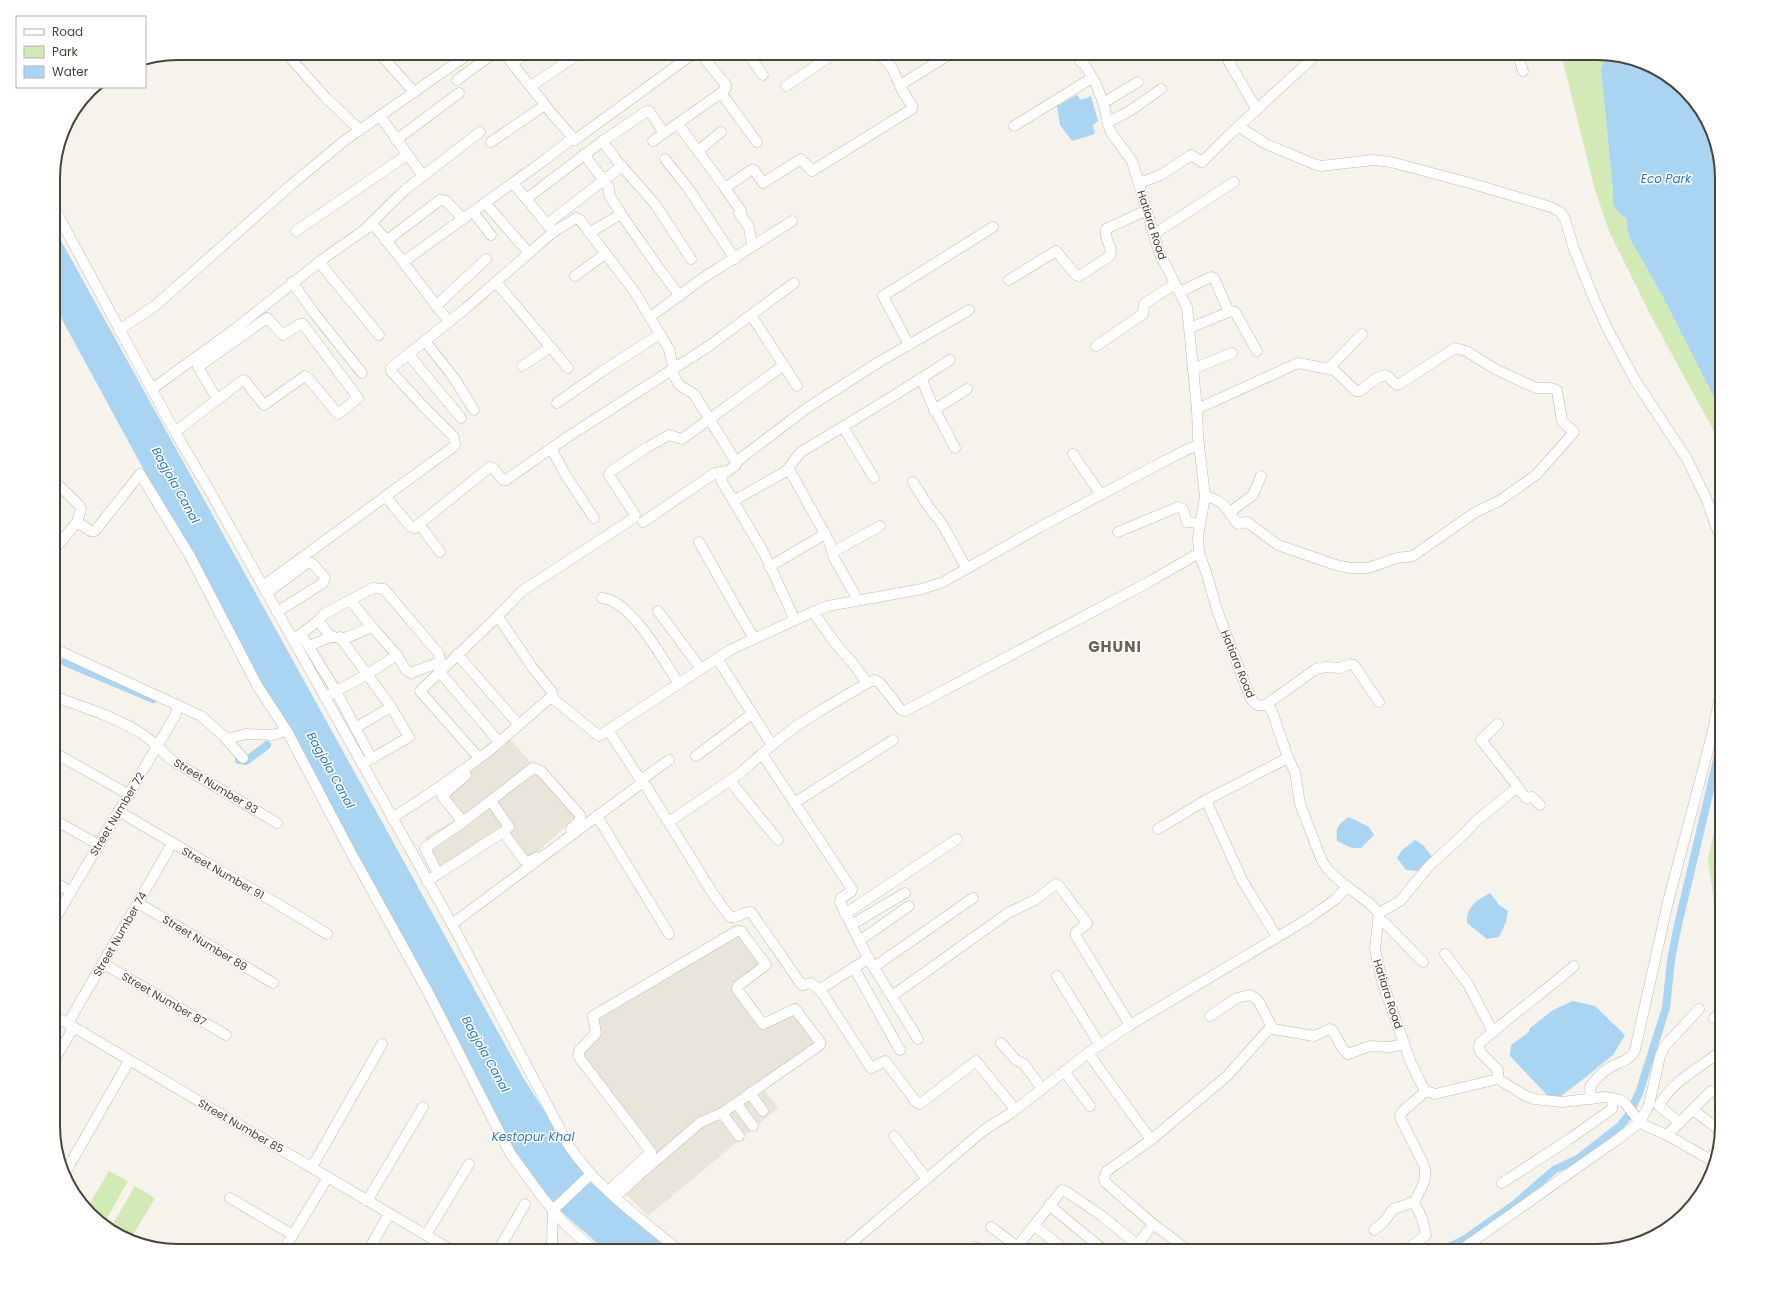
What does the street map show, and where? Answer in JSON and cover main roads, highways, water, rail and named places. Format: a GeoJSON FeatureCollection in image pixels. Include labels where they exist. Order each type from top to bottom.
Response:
{"type":"FeatureCollection","features":[{"type":"Feature","properties":{"kind":"water","name":"Eco Park"},"geometry":{"type":"Polygon","coordinates":[[[1604,60],[1620,62],[1649,72],[1669,84],[1691,106],[1703,126],[1709,140],[1714,163],[1715,178],[1715,400],[1663,297],[1629,237],[1626,218],[1616,210],[1613,200],[1601,69],[1604,60]]]}},
{"type":"Feature","properties":{"kind":"water"},"geometry":{"type":"Polygon","coordinates":[[[1077,95],[1081,100],[1091,96],[1098,121],[1093,125],[1095,134],[1072,141],[1060,125],[1057,106],[1077,95]]]}},
{"type":"Feature","properties":{"kind":"water","name":"Kestopur Khal"},"geometry":{"type":"Polygon","coordinates":[[[60,239],[524,1079],[589,1181],[662,1244],[598,1244],[549,1201],[513,1148],[60,316],[60,239]]]}},
{"type":"Feature","properties":{"kind":"water"},"geometry":{"type":"Polygon","coordinates":[[[1349,817],[1369,827],[1374,835],[1361,848],[1352,848],[1337,841],[1338,827],[1349,817]]]}},
{"type":"Feature","properties":{"kind":"water"},"geometry":{"type":"Polygon","coordinates":[[[1415,840],[1423,845],[1435,860],[1419,871],[1406,870],[1397,858],[1402,850],[1415,840]]]}},
{"type":"Feature","properties":{"kind":"water"},"geometry":{"type":"Polygon","coordinates":[[[1490,893],[1499,905],[1508,911],[1506,922],[1499,937],[1487,939],[1467,923],[1467,917],[1470,908],[1481,898],[1490,893]]]}},
{"type":"Feature","properties":{"kind":"water"},"geometry":{"type":"Polygon","coordinates":[[[1573,1001],[1595,1006],[1625,1035],[1613,1055],[1586,1077],[1561,1096],[1548,1096],[1510,1056],[1511,1045],[1529,1032],[1529,1029],[1553,1010],[1573,1001]]]}},
{"type":"Feature","properties":{"kind":"waterway"},"geometry":{"type":"LineString","coordinates":[[65,662],[153,699]]}},
{"type":"Feature","properties":{"kind":"waterway"},"geometry":{"type":"LineString","coordinates":[[239,760],[246,761],[267,745]]}},
{"type":"Feature","properties":{"kind":"waterway"},"geometry":{"type":"LineString","coordinates":[[1455,1244],[1465,1239],[1515,1204],[1554,1170],[1579,1158],[1620,1126],[1628,1116],[1639,1093],[1666,1008],[1671,960],[1678,925],[1715,769]]}},
{"type":"Feature","properties":{"kind":"district","name":"GHUNI"},"geometry":{"type":"Point","coordinates":[1115,646]}},
{"type":"Feature","properties":{"kind":"water label","name":"Bagjola Canal"},"geometry":{"type":"Point","coordinates":[176,485]}},
{"type":"Feature","properties":{"kind":"water label","name":"Bagjola Canal"},"geometry":{"type":"Point","coordinates":[331,770]}},
{"type":"Feature","properties":{"kind":"water label","name":"Bagjola Canal"},"geometry":{"type":"Point","coordinates":[486,1054]}}]}
